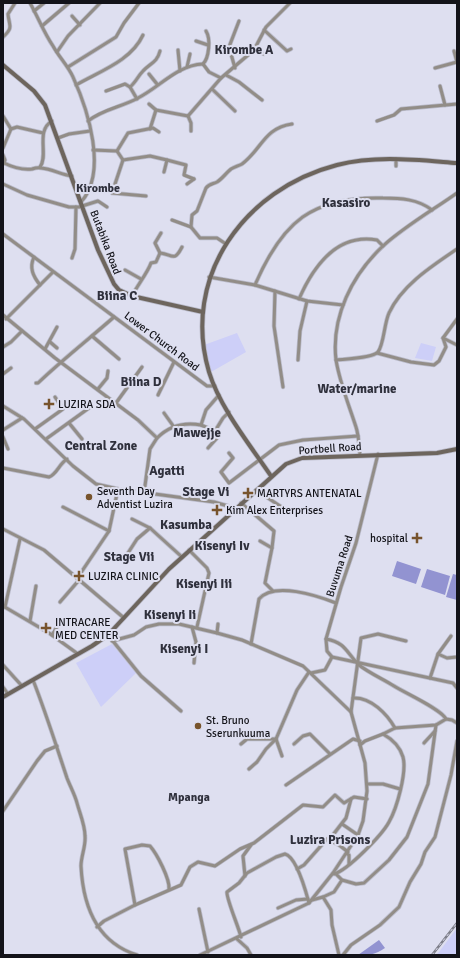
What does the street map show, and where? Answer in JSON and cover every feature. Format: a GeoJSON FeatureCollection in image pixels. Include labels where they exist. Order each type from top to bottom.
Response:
{"type":"FeatureCollection","features":[{"type":"Feature","properties":{"kind":"main road","name":"Butabika Road"},"geometry":{"type":"LineString","coordinates":[[4,68],[40,96],[46,105],[110,278],[119,290],[132,296],[202,312]]}},
{"type":"Feature","properties":{"kind":"main road"},"geometry":{"type":"LineString","coordinates":[[271,476],[219,395],[209,373],[203,346],[202,312],[209,277],[226,244],[243,220],[258,206],[283,188],[301,179],[341,164],[368,160],[396,159],[457,163]]}},
{"type":"Feature","properties":{"kind":"main road","name":"Portbell Road"},"geometry":{"type":"LineString","coordinates":[[3,697],[108,635],[189,550],[286,464],[302,458],[437,452],[457,449]]}},
{"type":"Feature","properties":{"kind":"street"},"geometry":{"type":"LineString","coordinates":[[3,37],[10,30],[11,25],[8,14],[15,3]]}},
{"type":"Feature","properties":{"kind":"street"},"geometry":{"type":"LineString","coordinates":[[30,3],[56,52],[68,67],[76,85],[88,121],[95,161],[93,179],[82,204]]}},
{"type":"Feature","properties":{"kind":"street"},"geometry":{"type":"LineString","coordinates":[[34,11],[44,3]]}},
{"type":"Feature","properties":{"kind":"street"},"geometry":{"type":"LineString","coordinates":[[42,26],[69,3]]}},
{"type":"Feature","properties":{"kind":"street"},"geometry":{"type":"LineString","coordinates":[[56,52],[68,36],[100,3]]}},
{"type":"Feature","properties":{"kind":"street"},"geometry":{"type":"LineString","coordinates":[[68,67],[116,38],[124,22],[139,3]]}},
{"type":"Feature","properties":{"kind":"street"},"geometry":{"type":"LineString","coordinates":[[188,116],[221,78],[235,68],[254,50],[264,30],[290,3]]}},
{"type":"Feature","properties":{"kind":"street"},"geometry":{"type":"LineString","coordinates":[[72,16],[80,25]]}},
{"type":"Feature","properties":{"kind":"street"},"geometry":{"type":"LineString","coordinates":[[235,68],[229,48],[239,21]]}},
{"type":"Feature","properties":{"kind":"street"},"geometry":{"type":"LineString","coordinates":[[264,30],[287,51],[291,49]]}},
{"type":"Feature","properties":{"kind":"street"},"geometry":{"type":"LineString","coordinates":[[203,64],[208,45],[206,31]]}},
{"type":"Feature","properties":{"kind":"street"},"geometry":{"type":"LineString","coordinates":[[76,85],[122,59],[136,48],[143,36]]}},
{"type":"Feature","properties":{"kind":"street"},"geometry":{"type":"LineString","coordinates":[[196,41],[208,45]]}},
{"type":"Feature","properties":{"kind":"street"},"geometry":{"type":"LineString","coordinates":[[178,50],[180,71]]}},
{"type":"Feature","properties":{"kind":"street"},"geometry":{"type":"LineString","coordinates":[[254,50],[264,54]]}},
{"type":"Feature","properties":{"kind":"street"},"geometry":{"type":"LineString","coordinates":[[130,87],[143,71],[154,63],[160,51]]}},
{"type":"Feature","properties":{"kind":"street"},"geometry":{"type":"LineString","coordinates":[[435,68],[457,62],[454,51]]}},
{"type":"Feature","properties":{"kind":"street"},"geometry":{"type":"LineString","coordinates":[[187,67],[190,54]]}},
{"type":"Feature","properties":{"kind":"street"},"geometry":{"type":"LineString","coordinates":[[88,121],[98,113],[137,99],[146,94],[157,84],[187,67],[203,64]]}},
{"type":"Feature","properties":{"kind":"street"},"geometry":{"type":"LineString","coordinates":[[203,64],[209,72],[221,78]]}},
{"type":"Feature","properties":{"kind":"street"},"geometry":{"type":"LineString","coordinates":[[149,74],[157,84]]}},
{"type":"Feature","properties":{"kind":"street"},"geometry":{"type":"LineString","coordinates":[[226,75],[239,82],[262,100]]}},
{"type":"Feature","properties":{"kind":"street"},"geometry":{"type":"LineString","coordinates":[[106,91],[124,84],[130,87],[137,99]]}},
{"type":"Feature","properties":{"kind":"street"},"geometry":{"type":"LineString","coordinates":[[440,86],[445,105]]}},
{"type":"Feature","properties":{"kind":"street"},"geometry":{"type":"LineString","coordinates":[[212,89],[235,111]]}},
{"type":"Feature","properties":{"kind":"street"},"geometry":{"type":"LineString","coordinates":[[149,104],[156,110],[188,116]]}},
{"type":"Feature","properties":{"kind":"street"},"geometry":{"type":"LineString","coordinates":[[377,121],[394,115],[400,110],[457,104]]}},
{"type":"Feature","properties":{"kind":"street"},"geometry":{"type":"LineString","coordinates":[[150,129],[156,110]]}},
{"type":"Feature","properties":{"kind":"street"},"geometry":{"type":"LineString","coordinates":[[3,116],[11,129]]}},
{"type":"Feature","properties":{"kind":"street"},"geometry":{"type":"LineString","coordinates":[[188,116],[191,123],[191,131]]}},
{"type":"Feature","properties":{"kind":"street"},"geometry":{"type":"LineString","coordinates":[[40,167],[43,159],[43,134],[49,122],[52,121]]}},
{"type":"Feature","properties":{"kind":"street"},"geometry":{"type":"LineString","coordinates":[[191,227],[192,215],[197,210],[200,200],[209,185],[216,182],[230,170],[250,158],[265,137],[272,131],[278,127],[292,124]]}},
{"type":"Feature","properties":{"kind":"street"},"geometry":{"type":"LineString","coordinates":[[3,148],[11,129],[17,127],[43,134]]}},
{"type":"Feature","properties":{"kind":"street"},"geometry":{"type":"LineString","coordinates":[[117,151],[127,134],[153,128],[159,132]]}},
{"type":"Feature","properties":{"kind":"street"},"geometry":{"type":"LineString","coordinates":[[58,138],[69,134],[90,130]]}},
{"type":"Feature","properties":{"kind":"street"},"geometry":{"type":"LineString","coordinates":[[93,150],[117,151]]}},
{"type":"Feature","properties":{"kind":"street"},"geometry":{"type":"LineString","coordinates":[[117,151],[123,160]]}},
{"type":"Feature","properties":{"kind":"street"},"geometry":{"type":"LineString","coordinates":[[3,156],[5,159],[3,163],[15,167],[31,169],[40,167],[57,171],[63,175],[72,176]]}},
{"type":"Feature","properties":{"kind":"street"},"geometry":{"type":"LineString","coordinates":[[123,160],[150,156],[186,165],[184,175],[194,179],[187,184]]}},
{"type":"Feature","properties":{"kind":"street"},"geometry":{"type":"LineString","coordinates":[[396,159],[396,166]]}},
{"type":"Feature","properties":{"kind":"street"},"geometry":{"type":"LineString","coordinates":[[123,160],[112,194],[146,196]]}},
{"type":"Feature","properties":{"kind":"street"},"geometry":{"type":"LineString","coordinates":[[164,172],[167,160]]}},
{"type":"Feature","properties":{"kind":"street"},"geometry":{"type":"LineString","coordinates":[[3,184],[27,194],[76,208],[82,204],[98,201],[107,207]]}},
{"type":"Feature","properties":{"kind":"street"},"geometry":{"type":"LineString","coordinates":[[360,455],[358,436],[342,388],[336,360],[337,329],[343,305],[360,273],[383,246],[457,193]]}},
{"type":"Feature","properties":{"kind":"street"},"geometry":{"type":"LineString","coordinates":[[255,285],[266,260],[284,234],[297,222],[324,205],[355,198],[392,198],[415,201],[432,210]]}},
{"type":"Feature","properties":{"kind":"street"},"geometry":{"type":"LineString","coordinates":[[72,258],[75,250],[76,208]]}},
{"type":"Feature","properties":{"kind":"street"},"geometry":{"type":"LineString","coordinates":[[172,220],[191,227],[200,238],[217,238],[226,244]]}},
{"type":"Feature","properties":{"kind":"street"},"geometry":{"type":"LineString","coordinates":[[161,233],[155,243],[160,252],[173,257],[176,256],[182,247]]}},
{"type":"Feature","properties":{"kind":"street","name":"Lower Church Road"},"geometry":{"type":"LineString","coordinates":[[3,234],[207,386],[215,386]]}},
{"type":"Feature","properties":{"kind":"street"},"geometry":{"type":"LineString","coordinates":[[298,298],[318,263],[336,249],[350,242],[366,239],[377,240],[383,246]]}},
{"type":"Feature","properties":{"kind":"street"},"geometry":{"type":"LineString","coordinates":[[377,353],[386,320],[395,302],[415,280],[457,249]]}},
{"type":"Feature","properties":{"kind":"street"},"geometry":{"type":"LineString","coordinates":[[132,296],[141,279],[150,268],[151,263],[156,261],[160,252]]}},
{"type":"Feature","properties":{"kind":"street"},"geometry":{"type":"LineString","coordinates":[[34,257],[31,265],[32,271],[34,277],[40,285]]}},
{"type":"Feature","properties":{"kind":"street"},"geometry":{"type":"LineString","coordinates":[[125,270],[141,279]]}},
{"type":"Feature","properties":{"kind":"street"},"geometry":{"type":"LineString","coordinates":[[6,319],[53,272]]}},
{"type":"Feature","properties":{"kind":"street"},"geometry":{"type":"LineString","coordinates":[[209,277],[255,285],[307,301],[343,305]]}},
{"type":"Feature","properties":{"kind":"street"},"geometry":{"type":"LineString","coordinates":[[275,291],[274,326],[283,387]]}},
{"type":"Feature","properties":{"kind":"street"},"geometry":{"type":"LineString","coordinates":[[298,360],[300,331],[307,301]]}},
{"type":"Feature","properties":{"kind":"street"},"geometry":{"type":"LineString","coordinates":[[3,315],[44,349],[138,420],[157,438]]}},
{"type":"Feature","properties":{"kind":"street"},"geometry":{"type":"LineString","coordinates":[[36,383],[38,383],[61,361],[76,351],[114,317]]}},
{"type":"Feature","properties":{"kind":"street"},"geometry":{"type":"LineString","coordinates":[[443,338],[457,320]]}},
{"type":"Feature","properties":{"kind":"street"},"geometry":{"type":"LineString","coordinates":[[44,349],[50,342],[57,327]]}},
{"type":"Feature","properties":{"kind":"street"},"geometry":{"type":"LineString","coordinates":[[3,348],[22,330]]}},
{"type":"Feature","properties":{"kind":"street"},"geometry":{"type":"LineString","coordinates":[[92,336],[119,359]]}},
{"type":"Feature","properties":{"kind":"street"},"geometry":{"type":"LineString","coordinates":[[336,360],[377,353],[411,362],[432,365],[439,361],[446,348],[443,338]]}},
{"type":"Feature","properties":{"kind":"street"},"geometry":{"type":"LineString","coordinates":[[443,338],[457,346]]}},
{"type":"Feature","properties":{"kind":"street"},"geometry":{"type":"LineString","coordinates":[[50,342],[57,348]]}},
{"type":"Feature","properties":{"kind":"street"},"geometry":{"type":"LineString","coordinates":[[158,395],[174,362]]}},
{"type":"Feature","properties":{"kind":"street"},"geometry":{"type":"LineString","coordinates":[[116,403],[142,367]]}},
{"type":"Feature","properties":{"kind":"street"},"geometry":{"type":"LineString","coordinates":[[3,374],[11,368]]}},
{"type":"Feature","properties":{"kind":"street"},"geometry":{"type":"LineString","coordinates":[[98,389],[107,378],[108,371]]}},
{"type":"Feature","properties":{"kind":"street"},"geometry":{"type":"LineString","coordinates":[[201,425],[206,410],[219,395]]}},
{"type":"Feature","properties":{"kind":"street"},"geometry":{"type":"LineString","coordinates":[[35,429],[63,409],[55,396]]}},
{"type":"Feature","properties":{"kind":"street"},"geometry":{"type":"LineString","coordinates":[[3,406],[22,418],[96,484],[144,493],[214,502],[228,506],[232,511]]}},
{"type":"Feature","properties":{"kind":"street"},"geometry":{"type":"LineString","coordinates":[[46,439],[89,408]]}},
{"type":"Feature","properties":{"kind":"street"},"geometry":{"type":"LineString","coordinates":[[215,431],[223,418],[229,412]]}},
{"type":"Feature","properties":{"kind":"street"},"geometry":{"type":"LineString","coordinates":[[164,413],[174,427]]}},
{"type":"Feature","properties":{"kind":"street"},"geometry":{"type":"LineString","coordinates":[[3,430],[22,418]]}},
{"type":"Feature","properties":{"kind":"street"},"geometry":{"type":"LineString","coordinates":[[69,423],[82,439]]}},
{"type":"Feature","properties":{"kind":"street"},"geometry":{"type":"LineString","coordinates":[[144,493],[150,449],[162,432],[174,427],[194,424],[201,425],[215,431],[218,434],[217,438],[208,448]]}},
{"type":"Feature","properties":{"kind":"street"},"geometry":{"type":"LineString","coordinates":[[229,453],[233,458],[221,472],[229,483],[279,446],[291,442],[358,436]]}},
{"type":"Feature","properties":{"kind":"street"},"geometry":{"type":"LineString","coordinates":[[3,437],[8,449]]}},
{"type":"Feature","properties":{"kind":"street","name":"Buvuma Road"},"geometry":{"type":"LineString","coordinates":[[326,639],[336,603],[354,551],[378,454]]}},
{"type":"Feature","properties":{"kind":"street"},"geometry":{"type":"LineString","coordinates":[[3,468],[49,476],[54,474],[67,459]]}},
{"type":"Feature","properties":{"kind":"street"},"geometry":{"type":"LineString","coordinates":[[60,602],[79,578],[109,531],[118,489]]}},
{"type":"Feature","properties":{"kind":"street"},"geometry":{"type":"LineString","coordinates":[[256,490],[289,512]]}},
{"type":"Feature","properties":{"kind":"street"},"geometry":{"type":"LineString","coordinates":[[241,503],[274,531],[265,583],[273,591]]}},
{"type":"Feature","properties":{"kind":"street"},"geometry":{"type":"LineString","coordinates":[[62,507],[109,531]]}},
{"type":"Feature","properties":{"kind":"street"},"geometry":{"type":"LineString","coordinates":[[132,520],[150,528],[182,557]]}},
{"type":"Feature","properties":{"kind":"street"},"geometry":{"type":"LineString","coordinates":[[128,552],[137,540],[150,528]]}},
{"type":"Feature","properties":{"kind":"street"},"geometry":{"type":"LineString","coordinates":[[3,530],[44,550],[79,578],[103,601],[124,618]]}},
{"type":"Feature","properties":{"kind":"street"},"geometry":{"type":"LineString","coordinates":[[20,539],[4,606],[52,635],[78,654]]}},
{"type":"Feature","properties":{"kind":"street"},"geometry":{"type":"LineString","coordinates":[[260,541],[272,548]]}},
{"type":"Feature","properties":{"kind":"street"},"geometry":{"type":"LineString","coordinates":[[189,550],[207,568],[209,573],[197,628]]}},
{"type":"Feature","properties":{"kind":"street"},"geometry":{"type":"LineString","coordinates":[[30,621],[36,586]]}},
{"type":"Feature","properties":{"kind":"street"},"geometry":{"type":"LineString","coordinates":[[251,644],[259,599],[273,591],[302,593],[336,603]]}},
{"type":"Feature","properties":{"kind":"street"},"geometry":{"type":"LineString","coordinates":[[52,635],[61,620]]}},
{"type":"Feature","properties":{"kind":"street"},"geometry":{"type":"LineString","coordinates":[[112,641],[134,635],[146,627],[159,624],[179,624],[217,633],[251,644],[293,661],[310,672],[351,712]]}},
{"type":"Feature","properties":{"kind":"street"},"geometry":{"type":"LineString","coordinates":[[217,633],[218,624]]}},
{"type":"Feature","properties":{"kind":"street"},"geometry":{"type":"LineString","coordinates":[[192,627],[196,642],[194,664]]}},
{"type":"Feature","properties":{"kind":"street"},"geometry":{"type":"LineString","coordinates":[[200,955],[237,939],[309,903],[334,874],[358,835],[363,821],[366,799],[367,784],[365,763],[360,740],[351,712],[354,698],[356,662],[361,638],[364,636],[378,634],[406,641]]}},
{"type":"Feature","properties":{"kind":"street"},"geometry":{"type":"LineString","coordinates":[[108,635],[141,676],[181,711]]}},
{"type":"Feature","properties":{"kind":"street"},"geometry":{"type":"LineString","coordinates":[[430,678],[438,654],[451,636]]}},
{"type":"Feature","properties":{"kind":"street"},"geometry":{"type":"LineString","coordinates":[[457,688],[453,683],[356,662],[332,657],[327,651],[326,639],[338,642],[350,652],[356,662],[410,696],[438,710],[446,719],[457,723]]}},
{"type":"Feature","properties":{"kind":"street"},"geometry":{"type":"LineString","coordinates":[[438,654],[451,658],[457,657]]}},
{"type":"Feature","properties":{"kind":"street"},"geometry":{"type":"LineString","coordinates":[[249,769],[259,759],[266,748],[276,739],[297,690],[310,672],[325,670],[332,657]]}},
{"type":"Feature","properties":{"kind":"street"},"geometry":{"type":"LineString","coordinates":[[3,665],[22,686]]}},
{"type":"Feature","properties":{"kind":"street"},"geometry":{"type":"LineString","coordinates":[[33,680],[78,804],[85,832],[81,866],[85,899],[97,927],[122,949],[137,955]]}},
{"type":"Feature","properties":{"kind":"street"},"geometry":{"type":"LineString","coordinates":[[3,687],[8,694]]}},
{"type":"Feature","properties":{"kind":"street"},"geometry":{"type":"LineString","coordinates":[[354,698],[361,698],[380,708],[395,728]]}},
{"type":"Feature","properties":{"kind":"street"},"geometry":{"type":"LineString","coordinates":[[360,745],[365,741],[395,728],[436,725],[446,719]]}},
{"type":"Feature","properties":{"kind":"street"},"geometry":{"type":"LineString","coordinates":[[334,874],[342,880],[356,884],[368,881],[389,860],[407,837],[428,784],[436,725]]}},
{"type":"Feature","properties":{"kind":"street"},"geometry":{"type":"LineString","coordinates":[[286,785],[353,739],[356,731]]}},
{"type":"Feature","properties":{"kind":"street"},"geometry":{"type":"LineString","coordinates":[[424,743],[435,731]]}},
{"type":"Feature","properties":{"kind":"street"},"geometry":{"type":"LineString","coordinates":[[294,744],[303,736],[310,734],[330,754]]}},
{"type":"Feature","properties":{"kind":"street"},"geometry":{"type":"LineString","coordinates":[[334,874],[349,864],[362,852],[388,824],[400,789],[403,772],[403,757],[400,750],[383,734]]}},
{"type":"Feature","properties":{"kind":"street"},"geometry":{"type":"LineString","coordinates":[[241,744],[247,739],[276,739]]}},
{"type":"Feature","properties":{"kind":"street"},"geometry":{"type":"LineString","coordinates":[[276,739],[282,756]]}},
{"type":"Feature","properties":{"kind":"street"},"geometry":{"type":"LineString","coordinates":[[353,739],[360,740]]}},
{"type":"Feature","properties":{"kind":"street"},"geometry":{"type":"LineString","coordinates":[[343,955],[351,945],[380,925],[399,907],[410,882],[421,864],[425,852],[435,837],[451,775],[457,742]]}},
{"type":"Feature","properties":{"kind":"street"},"geometry":{"type":"LineString","coordinates":[[3,811],[45,751],[57,746]]}},
{"type":"Feature","properties":{"kind":"street"},"geometry":{"type":"LineString","coordinates":[[367,784],[383,784],[400,789]]}},
{"type":"Feature","properties":{"kind":"street"},"geometry":{"type":"LineString","coordinates":[[97,927],[104,921],[135,905],[182,884],[190,867],[198,862],[215,866],[240,849],[251,844],[303,805],[323,807],[335,795],[344,803],[355,797],[366,799]]}},
{"type":"Feature","properties":{"kind":"street"},"geometry":{"type":"LineString","coordinates":[[330,841],[347,815],[351,799]]}},
{"type":"Feature","properties":{"kind":"street"},"geometry":{"type":"LineString","coordinates":[[342,824],[358,835]]}},
{"type":"Feature","properties":{"kind":"street"},"geometry":{"type":"LineString","coordinates":[[297,869],[304,865],[325,841],[330,841],[347,853],[349,855],[349,864]]}},
{"type":"Feature","properties":{"kind":"street"},"geometry":{"type":"LineString","coordinates":[[245,876],[243,856],[251,844]]}},
{"type":"Feature","properties":{"kind":"street"},"geometry":{"type":"LineString","coordinates":[[135,905],[125,850],[142,845],[150,846],[169,881],[169,889]]}},
{"type":"Feature","properties":{"kind":"street"},"geometry":{"type":"LineString","coordinates":[[241,937],[232,908],[226,895],[228,891],[240,883],[245,876],[283,854],[293,858],[309,903]]}},
{"type":"Feature","properties":{"kind":"street"},"geometry":{"type":"LineString","coordinates":[[312,900],[334,892],[342,880]]}},
{"type":"Feature","properties":{"kind":"street"},"geometry":{"type":"LineString","coordinates":[[323,897],[331,910],[331,919],[339,955]]}},
{"type":"Feature","properties":{"kind":"street"},"geometry":{"type":"LineString","coordinates":[[278,908],[296,900],[308,899]]}},
{"type":"Feature","properties":{"kind":"street"},"geometry":{"type":"LineString","coordinates":[[199,909],[208,952]]}},
{"type":"Feature","properties":{"kind":"street"},"geometry":{"type":"LineString","coordinates":[[237,939],[247,948],[251,955]]}},
{"type":"Feature","properties":{"kind":"shaded area"},"geometry":{"type":"Polygon","coordinates":[[[237,333],[246,352],[211,372],[204,345],[237,333]]]}},
{"type":"Feature","properties":{"kind":"shaded area"},"geometry":{"type":"Polygon","coordinates":[[[421,343],[436,347],[432,361],[415,358],[421,343]]]}},
{"type":"Feature","properties":{"kind":"shaded area"},"geometry":{"type":"Polygon","coordinates":[[[397,561],[421,569],[416,584],[392,576],[397,561]]]}},
{"type":"Feature","properties":{"kind":"shaded area"},"geometry":{"type":"Polygon","coordinates":[[[427,569],[450,576],[445,595],[421,587],[427,569]]]}},
{"type":"Feature","properties":{"kind":"shaded area"},"geometry":{"type":"Polygon","coordinates":[[[453,574],[457,575],[457,600],[446,597],[453,574]]]}},
{"type":"Feature","properties":{"kind":"shaded area"},"geometry":{"type":"Polygon","coordinates":[[[112,644],[136,673],[101,707],[76,663],[112,644]]]}},
{"type":"Feature","properties":{"kind":"shaded area"},"geometry":{"type":"Polygon","coordinates":[[[457,928],[457,955],[436,955],[439,952],[457,928]]]}},
{"type":"Feature","properties":{"kind":"shaded area"},"geometry":{"type":"Polygon","coordinates":[[[379,940],[385,948],[372,954],[358,955],[379,940]]]}},
{"type":"Feature","properties":{"kind":"railway"},"geometry":{"type":"LineString","coordinates":[[432,955],[457,923]]}},
{"type":"Feature","properties":{"kind":"place","name":"LUZIRA SDA"},"geometry":{"type":"Point","coordinates":[49,404]}},
{"type":"Feature","properties":{"kind":"place","name":"MARTYRS ANTENATAL"},"geometry":{"type":"Point","coordinates":[248,493]}},
{"type":"Feature","properties":{"kind":"place","name":"Seventh Day Adventist Luzira"},"geometry":{"type":"Point","coordinates":[89,497]}},
{"type":"Feature","properties":{"kind":"place","name":"Kim Alex Enterprises"},"geometry":{"type":"Point","coordinates":[217,510]}},
{"type":"Feature","properties":{"kind":"place","name":"hospital"},"geometry":{"type":"Point","coordinates":[417,538]}},
{"type":"Feature","properties":{"kind":"place","name":"LUZIRA CLINIC"},"geometry":{"type":"Point","coordinates":[79,576]}},
{"type":"Feature","properties":{"kind":"place","name":"INTRACARE MED CENTER"},"geometry":{"type":"Point","coordinates":[46,628]}},
{"type":"Feature","properties":{"kind":"place","name":"St. Bruno Sserunkuuma"},"geometry":{"type":"Point","coordinates":[198,726]}},
{"type":"Feature","properties":{"kind":"district","name":"Kirombe A"},"geometry":{"type":"Point","coordinates":[244,49]}},
{"type":"Feature","properties":{"kind":"district","name":"Kirombe"},"geometry":{"type":"Point","coordinates":[98,188]}},
{"type":"Feature","properties":{"kind":"district","name":"Kasasiro"},"geometry":{"type":"Point","coordinates":[346,202]}},
{"type":"Feature","properties":{"kind":"district","name":"Biina C"},"geometry":{"type":"Point","coordinates":[117,295]}},
{"type":"Feature","properties":{"kind":"district","name":"Biina D"},"geometry":{"type":"Point","coordinates":[141,381]}},
{"type":"Feature","properties":{"kind":"district","name":"Water/marine"},"geometry":{"type":"Point","coordinates":[357,388]}},
{"type":"Feature","properties":{"kind":"district","name":"Mawejje"},"geometry":{"type":"Point","coordinates":[197,432]}},
{"type":"Feature","properties":{"kind":"district","name":"Central Zone"},"geometry":{"type":"Point","coordinates":[101,445]}},
{"type":"Feature","properties":{"kind":"district","name":"Agatti"},"geometry":{"type":"Point","coordinates":[167,470]}},
{"type":"Feature","properties":{"kind":"district","name":"Stage Vi"},"geometry":{"type":"Point","coordinates":[206,491]}},
{"type":"Feature","properties":{"kind":"district","name":"Kasumba"},"geometry":{"type":"Point","coordinates":[186,524]}},
{"type":"Feature","properties":{"kind":"district","name":"Kisenyi Iv"},"geometry":{"type":"Point","coordinates":[222,545]}},
{"type":"Feature","properties":{"kind":"district","name":"Stage Vii"},"geometry":{"type":"Point","coordinates":[129,556]}},
{"type":"Feature","properties":{"kind":"district","name":"Kisenyi Iii"},"geometry":{"type":"Point","coordinates":[204,583]}},
{"type":"Feature","properties":{"kind":"district","name":"Kisenyi Ii"},"geometry":{"type":"Point","coordinates":[170,614]}},
{"type":"Feature","properties":{"kind":"district","name":"Kisenyi I"},"geometry":{"type":"Point","coordinates":[184,648]}},
{"type":"Feature","properties":{"kind":"district","name":"Mpanga"},"geometry":{"type":"Point","coordinates":[189,797]}},
{"type":"Feature","properties":{"kind":"district","name":"Luzira Prisons"},"geometry":{"type":"Point","coordinates":[330,839]}}]}
